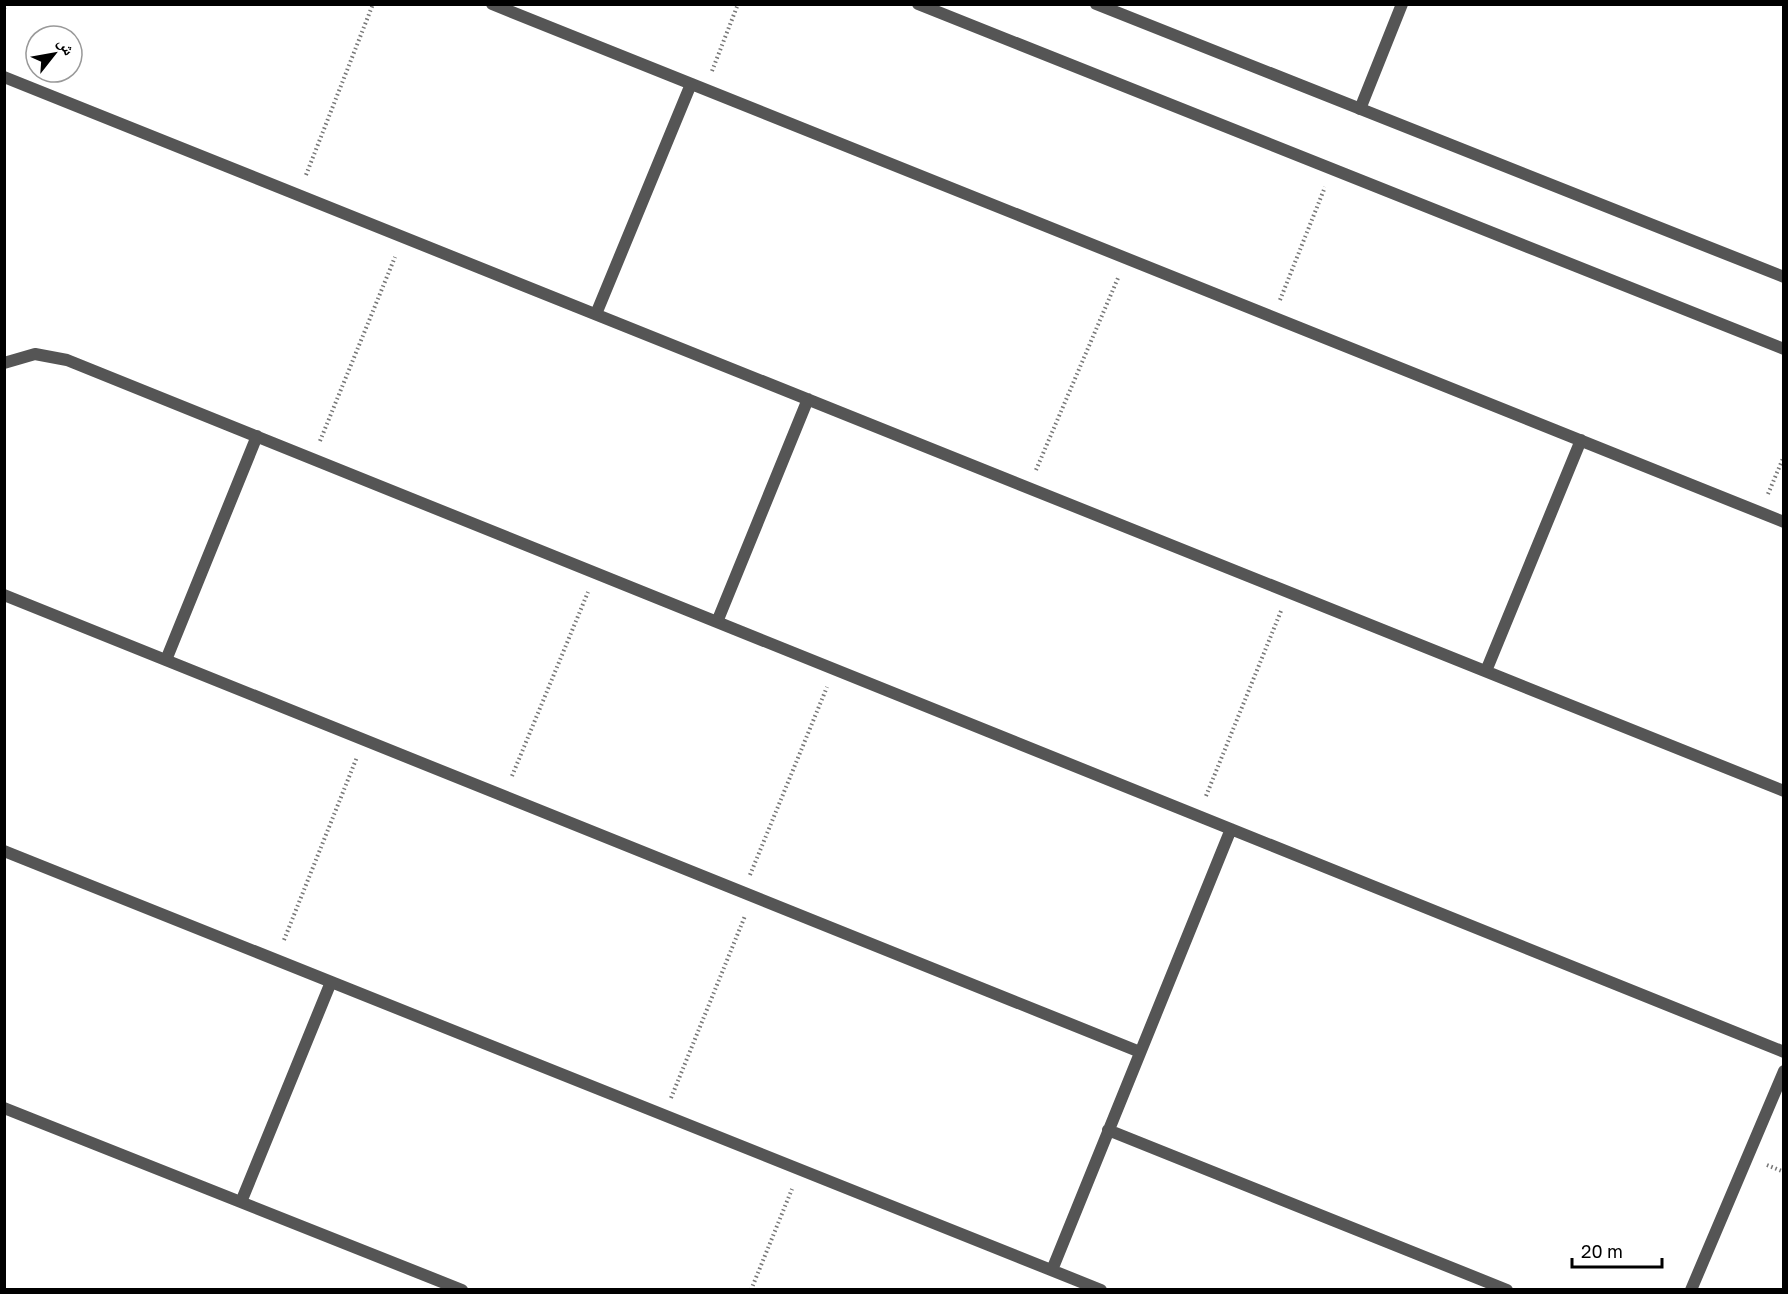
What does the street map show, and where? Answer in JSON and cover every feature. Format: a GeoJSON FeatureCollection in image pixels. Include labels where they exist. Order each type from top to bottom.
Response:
{"type":"FeatureCollection","features":[{"type":"Feature","properties":{"kind":"street"},"geometry":{"type":"LineString","coordinates":[[492,4],[1784,522]]}},
{"type":"Feature","properties":{"kind":"street"},"geometry":{"type":"LineString","coordinates":[[918,4],[1784,349]]}},
{"type":"Feature","properties":{"kind":"street"},"geometry":{"type":"LineString","coordinates":[[1096,4],[1784,278]]}},
{"type":"Feature","properties":{"kind":"street"},"geometry":{"type":"LineString","coordinates":[[1360,109],[1402,4]]}},
{"type":"Feature","properties":{"kind":"street"},"geometry":{"type":"LineString","coordinates":[[4,77],[1784,791]]}},
{"type":"Feature","properties":{"kind":"street"},"geometry":{"type":"LineString","coordinates":[[596,314],[691,84]]}},
{"type":"Feature","properties":{"kind":"street"},"geometry":{"type":"LineString","coordinates":[[4,363],[35,354],[67,360],[1784,1052]]}},
{"type":"Feature","properties":{"kind":"street"},"geometry":{"type":"LineString","coordinates":[[717,622],[808,399]]}},
{"type":"Feature","properties":{"kind":"street"},"geometry":{"type":"LineString","coordinates":[[166,660],[257,436]]}},
{"type":"Feature","properties":{"kind":"street"},"geometry":{"type":"LineString","coordinates":[[1486,671],[1581,440]]}},
{"type":"Feature","properties":{"kind":"street"},"geometry":{"type":"LineString","coordinates":[[4,595],[1140,1052]]}},
{"type":"Feature","properties":{"kind":"street"},"geometry":{"type":"LineString","coordinates":[[1052,1270],[1231,829]]}},
{"type":"Feature","properties":{"kind":"street"},"geometry":{"type":"LineString","coordinates":[[4,851],[1101,1290]]}},
{"type":"Feature","properties":{"kind":"street"},"geometry":{"type":"LineString","coordinates":[[241,1202],[331,982]]}},
{"type":"Feature","properties":{"kind":"street"},"geometry":{"type":"LineString","coordinates":[[1691,1290],[1784,1071]]}},
{"type":"Feature","properties":{"kind":"street"},"geometry":{"type":"LineString","coordinates":[[4,1108],[460,1289]]}},
{"type":"Feature","properties":{"kind":"street"},"geometry":{"type":"LineString","coordinates":[[1108,1130],[1507,1290]]}},
{"type":"Feature","properties":{"kind":"path"},"geometry":{"type":"LineString","coordinates":[[4,9],[6,4]]}},
{"type":"Feature","properties":{"kind":"path"},"geometry":{"type":"LineString","coordinates":[[298,195],[373,4]]}},
{"type":"Feature","properties":{"kind":"path"},"geometry":{"type":"LineString","coordinates":[[705,90],[738,4]]}},
{"type":"Feature","properties":{"kind":"path"},"geometry":{"type":"LineString","coordinates":[[1273,317],[1332,169]]}},
{"type":"Feature","properties":{"kind":"path"},"geometry":{"type":"LineString","coordinates":[[313,459],[403,237]]}},
{"type":"Feature","properties":{"kind":"path"},"geometry":{"type":"LineString","coordinates":[[1028,488],[1127,258]]}},
{"type":"Feature","properties":{"kind":"path"},"geometry":{"type":"LineString","coordinates":[[1761,512],[1784,456]]}},
{"type":"Feature","properties":{"kind":"path"},"geometry":{"type":"LineString","coordinates":[[504,796],[596,573]]}},
{"type":"Feature","properties":{"kind":"path"},"geometry":{"type":"LineString","coordinates":[[1198,816],[1289,592]]}},
{"type":"Feature","properties":{"kind":"path"},"geometry":{"type":"LineString","coordinates":[[664,1115],[834,669]]}},
{"type":"Feature","properties":{"kind":"path"},"geometry":{"type":"LineString","coordinates":[[276,959],[364,740]]}},
{"type":"Feature","properties":{"kind":"path"},"geometry":{"type":"LineString","coordinates":[[751,1290],[800,1169]]}}]}
